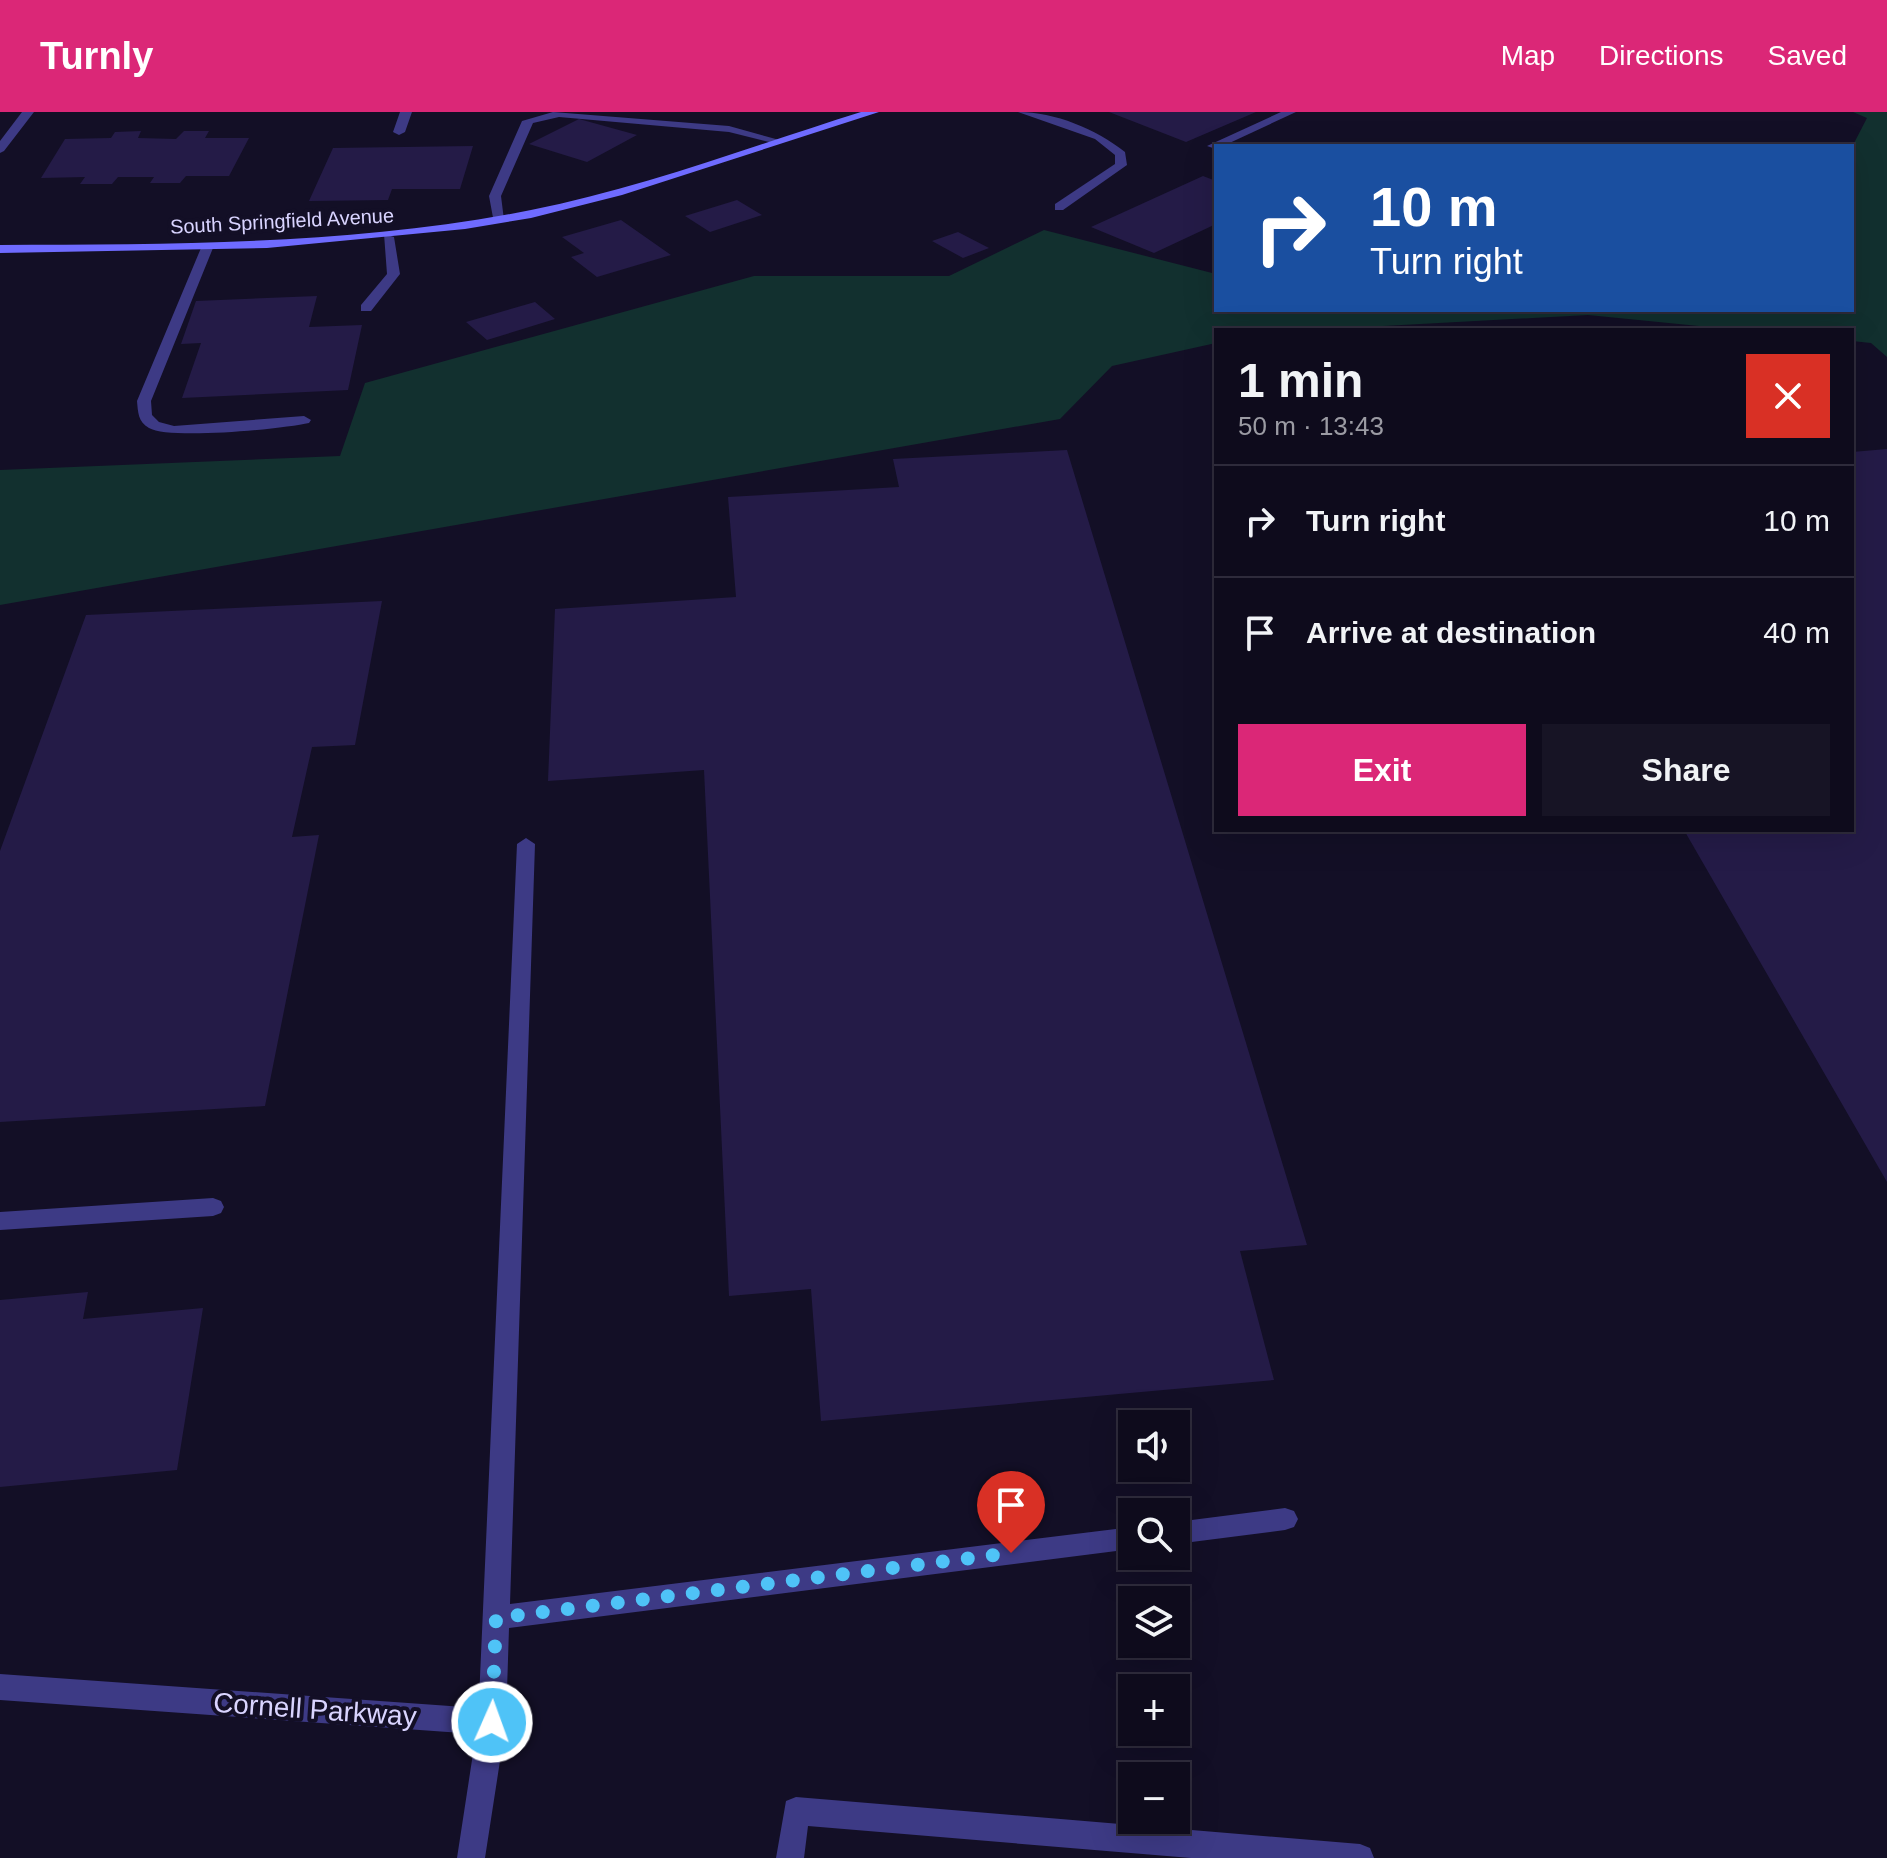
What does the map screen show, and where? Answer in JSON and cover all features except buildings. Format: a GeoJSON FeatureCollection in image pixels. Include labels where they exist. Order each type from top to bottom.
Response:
{"type":"FeatureCollection","features":[{"type":"Feature","properties":{"kind":"main road","name":"South Springfield Avenue"},"geometry":{"type":"LineString","coordinates":[[0,249],[207,248],[388,237],[498,220],[563,207],[684,173],[873,112]]}},
{"type":"Feature","properties":{"kind":"street"},"geometry":{"type":"LineString","coordinates":[[0,149],[28,112]]}},
{"type":"Feature","properties":{"kind":"street"},"geometry":{"type":"LineString","coordinates":[[399,132],[406,112]]}},
{"type":"Feature","properties":{"kind":"street"},"geometry":{"type":"LineString","coordinates":[[1024,112],[1099,137],[1121,154],[1121,165],[1059,207]]}},
{"type":"Feature","properties":{"kind":"street"},"geometry":{"type":"LineString","coordinates":[[1218,144],[1290,112]]}},
{"type":"Feature","properties":{"kind":"street"},"geometry":{"type":"LineString","coordinates":[[498,220],[495,196],[528,121],[559,114],[629,119],[729,129],[777,141]]}},
{"type":"Feature","properties":{"kind":"street"},"geometry":{"type":"LineString","coordinates":[[366,308],[394,274],[388,237]]}},
{"type":"Feature","properties":{"kind":"street"},"geometry":{"type":"LineString","coordinates":[[207,248],[144,401],[145,416],[154,425],[174,430],[304,420]]}},
{"type":"Feature","properties":{"kind":"street"},"geometry":{"type":"LineString","coordinates":[[471,1858],[492,1722],[526,844]]}},
{"type":"Feature","properties":{"kind":"street"},"geometry":{"type":"LineString","coordinates":[[0,1221],[213,1207]]}},
{"type":"Feature","properties":{"kind":"street"},"geometry":{"type":"LineString","coordinates":[[1190,1531],[1285,1519]]}},
{"type":"Feature","properties":{"kind":"street"},"geometry":{"type":"LineString","coordinates":[[496,1618],[1118,1540]]}},
{"type":"Feature","properties":{"kind":"street","name":"Cornell Parkway"},"geometry":{"type":"LineString","coordinates":[[0,1687],[492,1722]]}},
{"type":"Feature","properties":{"kind":"street"},"geometry":{"type":"LineString","coordinates":[[790,1858],[796,1811],[1360,1858]]}},
{"type":"Feature","properties":{"kind":"green space"},"geometry":{"type":"Polygon","coordinates":[[[1853,112],[1887,112],[1887,357],[1871,343],[1854,341],[1854,328],[1719,328],[1588,315],[1347,328],[1214,328],[1214,343],[1112,366],[1060,419],[0,605],[0,470],[340,456],[365,383],[754,276],[949,276],[1044,230],[1214,273],[1214,312],[1854,312],[1854,144],[1867,118],[1853,112]]]}},
{"type":"Feature","properties":{"kind":"route"},"geometry":{"type":"LineString","coordinates":[[492,1722],[496,1618],[1011,1553]]}}]}
